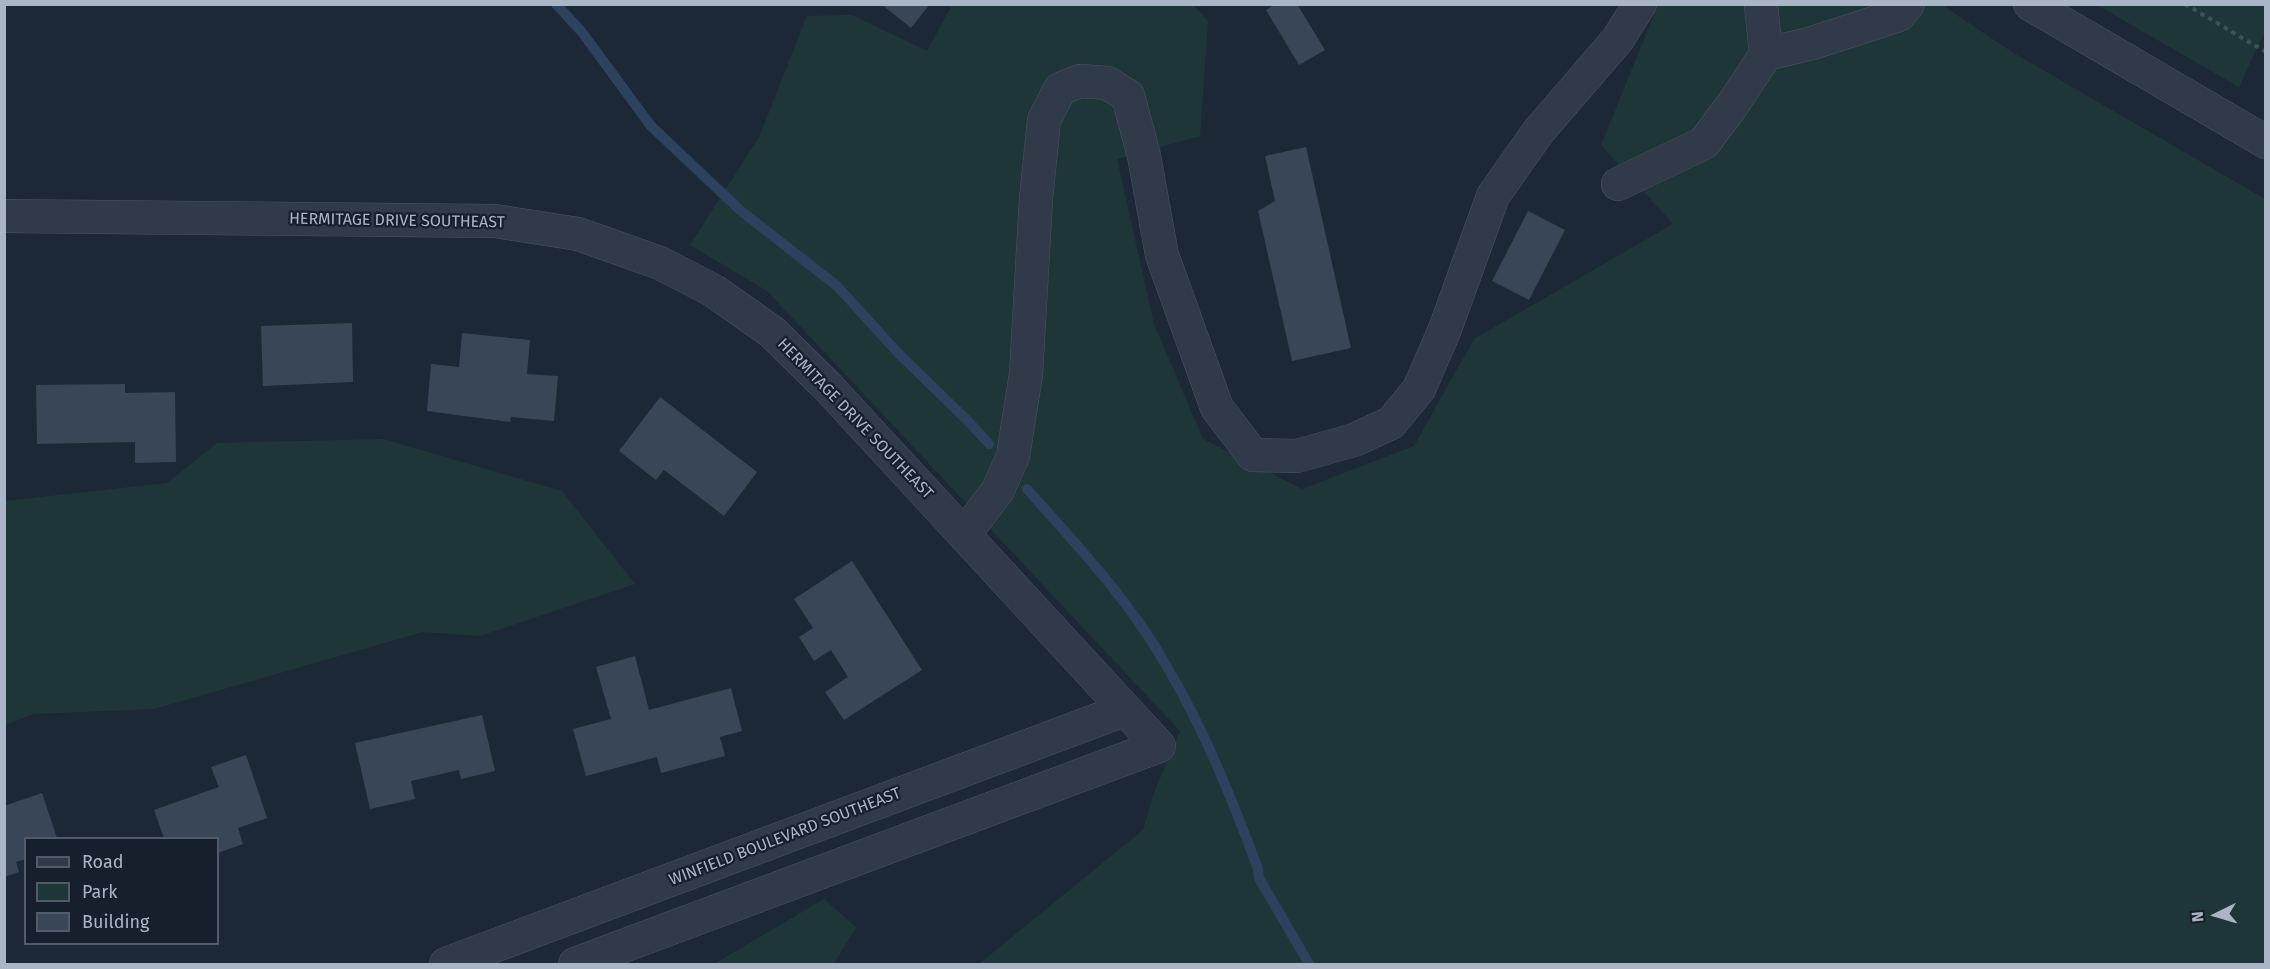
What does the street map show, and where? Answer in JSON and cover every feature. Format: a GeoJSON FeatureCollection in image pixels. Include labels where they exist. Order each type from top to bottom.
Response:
{"type":"FeatureCollection","features":[{"type":"Feature","properties":{"kind":"street"},"geometry":{"type":"LineString","coordinates":[[964,535],[998,490],[1013,456],[1026,374],[1036,199],[1044,120],[1060,89],[1080,81],[1107,83],[1128,96],[1144,156],[1162,255],[1217,408],[1253,455],[1297,456],[1354,440],[1391,423],[1419,389],[1445,329],[1493,196],[1538,132],[1618,39],[1640,4]]}},
{"type":"Feature","properties":{"kind":"street"},"geometry":{"type":"LineString","coordinates":[[1618,184],[1704,143],[1766,54],[1761,4]]}},
{"type":"Feature","properties":{"kind":"street"},"geometry":{"type":"LineString","coordinates":[[1766,54],[1809,44],[1899,15],[1908,4]]}},
{"type":"Feature","properties":{"kind":"street"},"geometry":{"type":"LineString","coordinates":[[2030,4],[2265,142]]}},
{"type":"Feature","properties":{"kind":"street","name":"HERMITAGE DRIVE SOUTHEAST"},"geometry":{"type":"LineString","coordinates":[[4,216],[495,221],[578,234],[660,263],[714,291],[772,332],[828,387],[1159,746],[575,964]]}},
{"type":"Feature","properties":{"kind":"street","name":"WINFIELD BOULEVARD SOUTHEAST"},"geometry":{"type":"LineString","coordinates":[[446,964],[1124,710]]}},
{"type":"Feature","properties":{"kind":"path"},"geometry":{"type":"LineString","coordinates":[[2186,4],[2265,52]]}},
{"type":"Feature","properties":{"kind":"green space"},"geometry":{"type":"Polygon","coordinates":[[[952,5],[1193,5],[1208,21],[1200,136],[1117,159],[1154,324],[1203,439],[1302,489],[1414,446],[1474,339],[1673,224],[1601,145],[1658,5],[1942,5],[2012,52],[2265,199],[2265,964],[979,964],[1143,830],[1155,790],[1180,731],[767,291],[690,245],[759,137],[807,16],[852,15],[927,51],[952,5]]]}},
{"type":"Feature","properties":{"kind":"green space"},"geometry":{"type":"Polygon","coordinates":[[[2097,5],[2265,5],[2265,31],[2239,87],[2097,5]]]}},
{"type":"Feature","properties":{"kind":"green space"},"geometry":{"type":"Polygon","coordinates":[[[383,439],[562,491],[635,584],[480,636],[423,632],[154,709],[34,714],[5,725],[5,501],[167,483],[217,443],[383,439]]]}},
{"type":"Feature","properties":{"kind":"green space"},"geometry":{"type":"Polygon","coordinates":[[[824,899],[856,927],[834,964],[714,964],[824,899]]]}},
{"type":"Feature","properties":{"kind":"building"},"geometry":{"type":"Polygon","coordinates":[[[881,4],[930,4],[911,28],[881,4]]]}},
{"type":"Feature","properties":{"kind":"building"},"geometry":{"type":"Polygon","coordinates":[[[1276,4],[1297,4],[1325,50],[1299,65],[1266,10],[1276,4]]]}},
{"type":"Feature","properties":{"kind":"building"},"geometry":{"type":"Polygon","coordinates":[[[1306,147],[1351,348],[1292,361],[1258,211],[1275,201],[1265,156],[1306,147]]]}},
{"type":"Feature","properties":{"kind":"building"},"geometry":{"type":"Polygon","coordinates":[[[1528,211],[1565,230],[1529,300],[1492,281],[1528,211]]]}},
{"type":"Feature","properties":{"kind":"building"},"geometry":{"type":"Polygon","coordinates":[[[352,323],[353,382],[263,386],[261,326],[352,323]]]}},
{"type":"Feature","properties":{"kind":"building"},"geometry":{"type":"Polygon","coordinates":[[[462,333],[530,340],[527,374],[558,376],[554,421],[511,417],[510,422],[427,411],[431,364],[459,367],[462,333]]]}},
{"type":"Feature","properties":{"kind":"building"},"geometry":{"type":"Polygon","coordinates":[[[125,384],[125,393],[175,392],[176,462],[135,463],[135,442],[37,444],[36,385],[125,384]]]}},
{"type":"Feature","properties":{"kind":"building"},"geometry":{"type":"Polygon","coordinates":[[[660,397],[757,472],[724,516],[664,470],[656,480],[619,451],[660,397]]]}},
{"type":"Feature","properties":{"kind":"building"},"geometry":{"type":"Polygon","coordinates":[[[852,561],[922,670],[844,720],[825,692],[848,677],[831,650],[814,661],[799,637],[813,628],[794,599],[852,561]]]}},
{"type":"Feature","properties":{"kind":"building"},"geometry":{"type":"Polygon","coordinates":[[[635,656],[649,710],[731,688],[742,731],[720,737],[725,756],[661,773],[657,757],[586,776],[573,729],[611,719],[596,667],[635,656]]]}},
{"type":"Feature","properties":{"kind":"building"},"geometry":{"type":"Polygon","coordinates":[[[482,715],[495,771],[461,779],[459,770],[411,781],[415,799],[370,809],[355,743],[482,715]]]}},
{"type":"Feature","properties":{"kind":"building"},"geometry":{"type":"Polygon","coordinates":[[[246,755],[267,818],[238,828],[243,844],[219,853],[219,837],[164,837],[154,810],[219,787],[211,767],[246,755]]]}},
{"type":"Feature","properties":{"kind":"building"},"geometry":{"type":"Polygon","coordinates":[[[42,793],[57,837],[24,837],[24,860],[16,862],[19,872],[4,877],[4,806],[42,793]]]}},
{"type":"Feature","properties":{"kind":"waterway"},"geometry":{"type":"LineString","coordinates":[[556,4],[581,31],[651,126],[741,211],[837,286],[899,354],[989,444]]}},
{"type":"Feature","properties":{"kind":"waterway"},"geometry":{"type":"LineString","coordinates":[[1027,489],[1119,596],[1166,665],[1217,765],[1258,869],[1259,878],[1309,964]]}}]}
